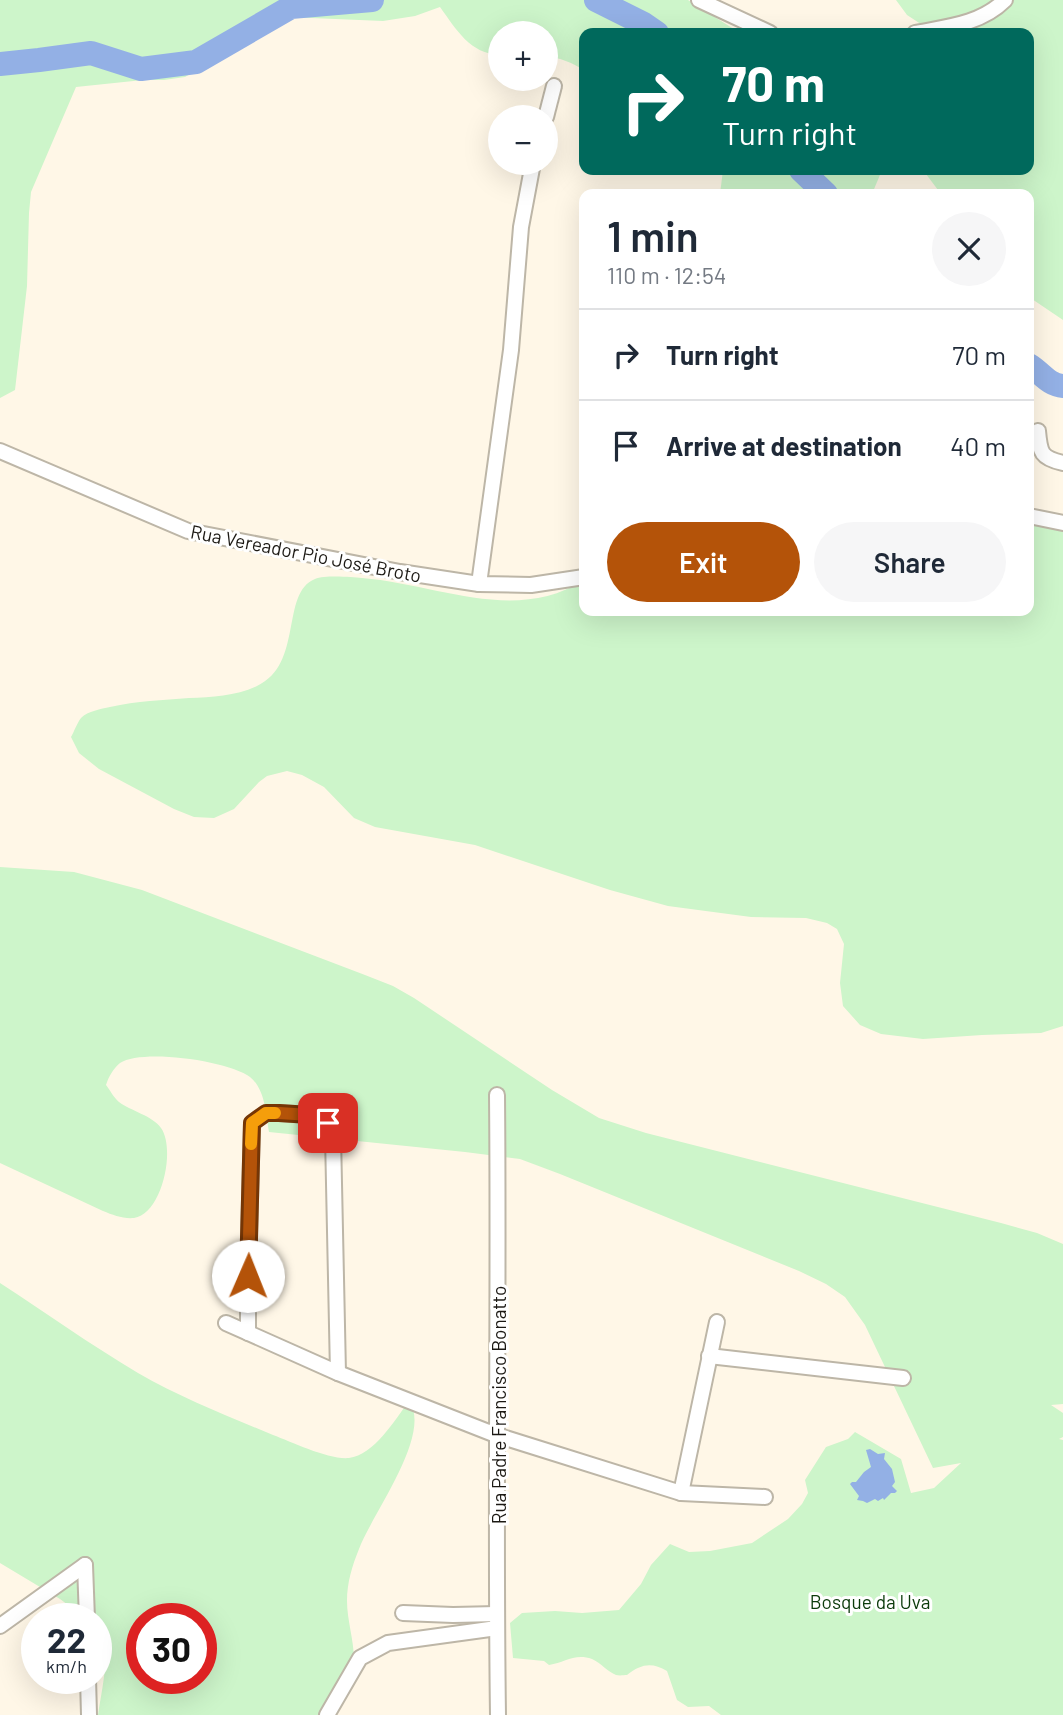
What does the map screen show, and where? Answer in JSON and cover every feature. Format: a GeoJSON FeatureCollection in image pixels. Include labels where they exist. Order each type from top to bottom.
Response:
{"type":"FeatureCollection","features":[{"type":"Feature","properties":{"kind":"street"},"geometry":{"type":"LineString","coordinates":[[699,0],[759,28]]}},
{"type":"Feature","properties":{"kind":"street"},"geometry":{"type":"LineString","coordinates":[[940,28],[970,22],[1005,0]]}},
{"type":"Feature","properties":{"kind":"street"},"geometry":{"type":"LineString","coordinates":[[479,584],[511,350],[521,227],[529,175]]}},
{"type":"Feature","properties":{"kind":"street"},"geometry":{"type":"LineString","coordinates":[[1038,431],[1043,455],[1063,463]]}},
{"type":"Feature","properties":{"kind":"street","name":"Rua Vereador Pio José Broto"},"geometry":{"type":"LineString","coordinates":[[0,451],[188,531],[400,572],[479,584],[531,585],[579,578]]}},
{"type":"Feature","properties":{"kind":"street"},"geometry":{"type":"LineString","coordinates":[[1034,517],[1063,523]]}},
{"type":"Feature","properties":{"kind":"street","name":"Rua Padre Francisco Bonatto"},"geometry":{"type":"LineString","coordinates":[[497,1095],[498,1715]]}},
{"type":"Feature","properties":{"kind":"street"},"geometry":{"type":"LineString","coordinates":[[248,1333],[252,1123],[266,1113],[310,1115],[328,1123],[333,1136],[338,1373]]}},
{"type":"Feature","properties":{"kind":"street"},"geometry":{"type":"LineString","coordinates":[[338,1373],[345,1180]]}},
{"type":"Feature","properties":{"kind":"street"},"geometry":{"type":"LineString","coordinates":[[681,1493],[717,1322]]}},
{"type":"Feature","properties":{"kind":"street"},"geometry":{"type":"LineString","coordinates":[[226,1323],[338,1373],[496,1435],[681,1493],[765,1497]]}},
{"type":"Feature","properties":{"kind":"street"},"geometry":{"type":"LineString","coordinates":[[709,1356],[903,1378]]}},
{"type":"Feature","properties":{"kind":"street"},"geometry":{"type":"LineString","coordinates":[[32,1603],[85,1565],[86,1603]]}},
{"type":"Feature","properties":{"kind":"street"},"geometry":{"type":"LineString","coordinates":[[0,1626],[21,1611]]}},
{"type":"Feature","properties":{"kind":"street"},"geometry":{"type":"LineString","coordinates":[[402,1613],[453,1615],[497,1621]]}},
{"type":"Feature","properties":{"kind":"street"},"geometry":{"type":"LineString","coordinates":[[327,1715],[360,1658],[388,1643],[497,1621]]}},
{"type":"Feature","properties":{"kind":"street"},"geometry":{"type":"LineString","coordinates":[[88,1694],[89,1715]]}},
{"type":"Feature","properties":{"kind":"green space"},"geometry":{"type":"Polygon","coordinates":[[[0,0],[688,0],[732,28],[579,28],[579,68],[558,59],[558,21],[488,21],[488,54],[465,39],[440,7],[415,16],[383,21],[264,16],[202,67],[185,77],[76,87],[31,192],[27,286],[15,390],[0,398],[0,0]]]}},
{"type":"Feature","properties":{"kind":"green space"},"geometry":{"type":"Polygon","coordinates":[[[896,0],[1063,0],[1063,320],[1034,300],[1034,189],[937,189],[927,175],[1034,175],[1034,28],[927,28],[907,15],[896,0]]]}},
{"type":"Feature","properties":{"kind":"green space"},"geometry":{"type":"Polygon","coordinates":[[[722,175],[880,175],[874,189],[721,189],[722,175]]]}},
{"type":"Feature","properties":{"kind":"green space"},"geometry":{"type":"Polygon","coordinates":[[[1034,510],[1063,524],[1063,1026],[1041,1033],[923,1039],[881,1034],[860,1025],[843,1006],[840,983],[844,944],[837,929],[827,923],[806,918],[751,917],[668,906],[610,890],[475,845],[375,827],[354,818],[324,787],[302,775],[287,771],[267,776],[234,809],[214,818],[194,817],[99,769],[79,753],[71,737],[81,718],[99,710],[140,702],[224,695],[257,686],[272,676],[281,662],[298,599],[304,587],[315,579],[351,577],[475,598],[503,600],[531,599],[558,593],[579,582],[579,616],[1034,616],[1034,510]]]}},
{"type":"Feature","properties":{"kind":"green space","name":"Bosque da Uva"},"geometry":{"type":"Polygon","coordinates":[[[0,867],[74,872],[142,890],[393,986],[599,1118],[646,1133],[1001,1223],[1063,1244],[1063,1404],[1051,1405],[1063,1413],[1063,1437],[1059,1439],[1063,1440],[1063,1715],[721,1715],[709,1706],[688,1707],[677,1700],[667,1671],[656,1666],[637,1668],[627,1675],[619,1675],[586,1657],[549,1665],[544,1661],[513,1658],[510,1623],[522,1613],[619,1610],[641,1584],[651,1565],[670,1544],[689,1552],[752,1543],[788,1519],[802,1504],[808,1493],[805,1480],[826,1447],[848,1439],[855,1432],[901,1459],[911,1493],[934,1488],[961,1463],[933,1468],[865,1325],[845,1297],[826,1284],[520,1159],[269,1132],[264,1102],[255,1082],[240,1071],[224,1066],[186,1058],[147,1057],[120,1063],[110,1076],[106,1085],[117,1100],[153,1120],[161,1128],[165,1138],[167,1150],[164,1179],[159,1193],[144,1214],[130,1218],[111,1214],[0,1163],[0,867]]]}},
{"type":"Feature","properties":{"kind":"green space"},"geometry":{"type":"Polygon","coordinates":[[[0,1283],[154,1382],[222,1414],[321,1453],[349,1458],[367,1450],[383,1436],[409,1401],[414,1415],[413,1433],[407,1453],[356,1555],[350,1575],[347,1601],[354,1654],[353,1671],[332,1715],[98,1715],[101,1694],[112,1694],[112,1603],[65,1603],[0,1563],[0,1283]]]}},
{"type":"Feature","properties":{"kind":"water"},"geometry":{"type":"Polygon","coordinates":[[[870,1449],[878,1454],[885,1453],[884,1459],[892,1469],[895,1482],[892,1486],[897,1491],[884,1500],[875,1499],[867,1503],[857,1500],[859,1496],[850,1484],[856,1482],[871,1467],[866,1450],[870,1449]]]}},
{"type":"Feature","properties":{"kind":"waterway"},"geometry":{"type":"LineString","coordinates":[[0,64],[91,53],[141,69],[196,62],[291,7],[372,0]]}},
{"type":"Feature","properties":{"kind":"waterway"},"geometry":{"type":"LineString","coordinates":[[596,0],[650,28]]}},
{"type":"Feature","properties":{"kind":"waterway"},"geometry":{"type":"LineString","coordinates":[[806,175],[821,189]]}},
{"type":"Feature","properties":{"kind":"waterway"},"geometry":{"type":"LineString","coordinates":[[1034,369],[1049,381],[1063,386]]}},
{"type":"Feature","properties":{"kind":"slow traffic"},"geometry":{"type":"LineString","coordinates":[[251,1144],[252,1123],[266,1113],[275,1113]]}},
{"type":"Feature","properties":{"kind":"route"},"geometry":{"type":"LineString","coordinates":[[248,1276],[252,1123],[266,1113],[310,1115],[328,1123]]}}]}
